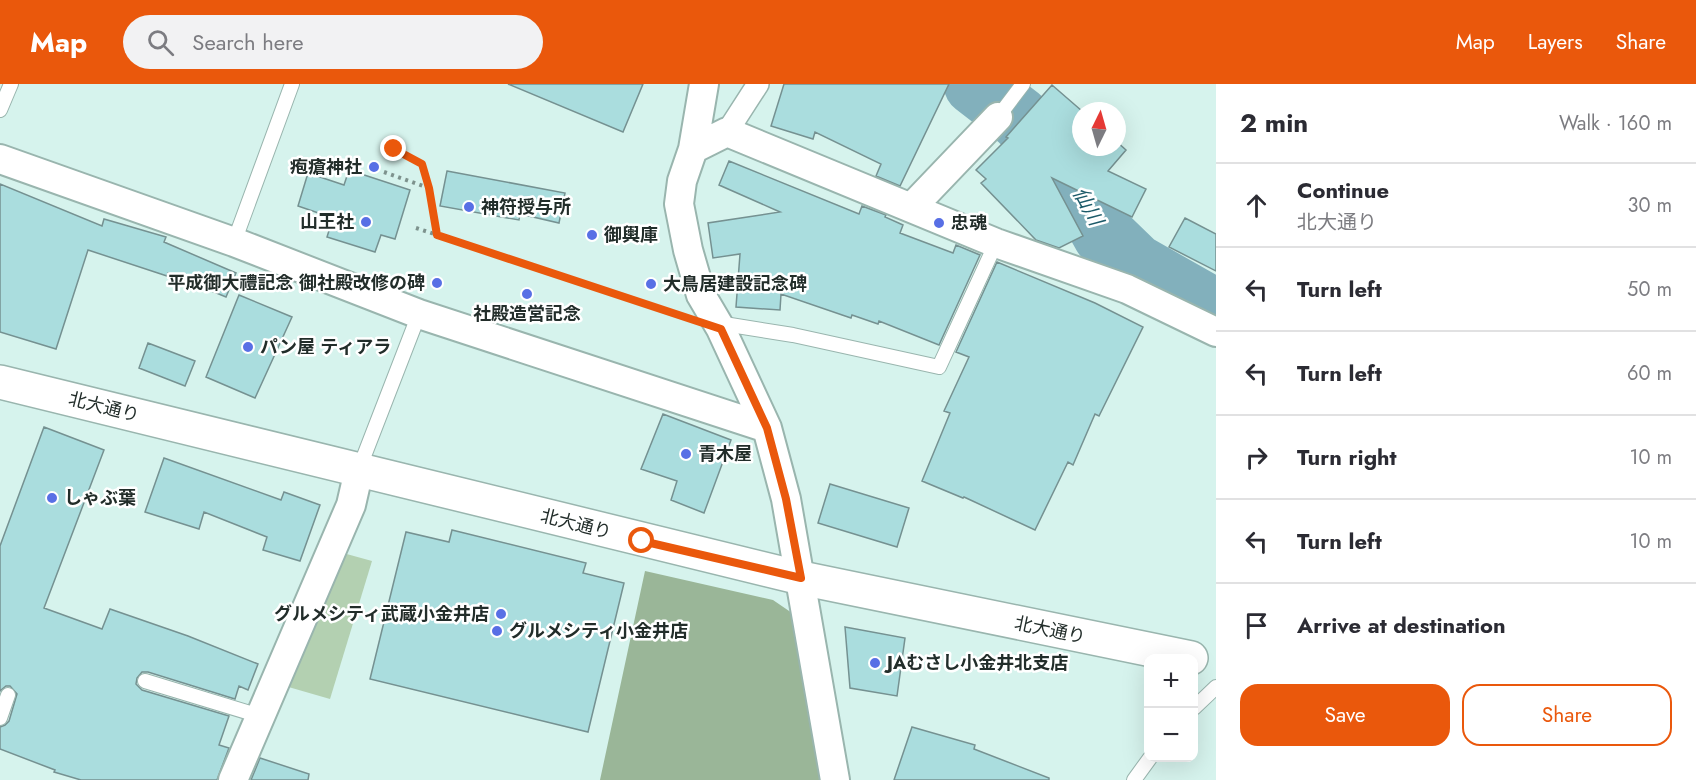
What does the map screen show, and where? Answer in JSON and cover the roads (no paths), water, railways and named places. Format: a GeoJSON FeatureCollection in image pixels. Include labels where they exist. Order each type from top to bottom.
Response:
{"type":"FeatureCollection","features":[{"type":"Feature","properties":{"kind":"street"},"geometry":{"type":"LineString","coordinates":[[704,84],[693,149],[682,181],[680,204],[688,250],[701,295],[719,326],[767,428],[786,499],[835,780]]}},
{"type":"Feature","properties":{"kind":"street"},"geometry":{"type":"LineString","coordinates":[[693,149],[727,132],[758,84]]}},
{"type":"Feature","properties":{"kind":"street"},"geometry":{"type":"LineString","coordinates":[[912,207],[1005,107]]}},
{"type":"Feature","properties":{"kind":"street"},"geometry":{"type":"LineString","coordinates":[[727,132],[996,243],[1127,289],[1216,332]]}},
{"type":"Feature","properties":{"kind":"street"},"geometry":{"type":"LineString","coordinates":[[0,159],[234,242],[419,315],[767,428]]}},
{"type":"Feature","properties":{"kind":"street","name":"北大通り"},"geometry":{"type":"LineString","coordinates":[[0,382],[801,578],[1168,654]]}},
{"type":"Feature","properties":{"kind":"street"},"geometry":{"type":"LineString","coordinates":[[232,780],[351,505],[359,470]]}},
{"type":"Feature","properties":{"kind":"street","name":"北大通り"},"geometry":{"type":"LineString","coordinates":[[1198,660],[1216,664]]}},
{"type":"Feature","properties":{"kind":"lane"},"geometry":{"type":"LineString","coordinates":[[0,110],[11,84]]}},
{"type":"Feature","properties":{"kind":"lane"},"geometry":{"type":"LineString","coordinates":[[234,242],[292,84]]}},
{"type":"Feature","properties":{"kind":"lane"},"geometry":{"type":"LineString","coordinates":[[1005,107],[1023,84]]}},
{"type":"Feature","properties":{"kind":"lane"},"geometry":{"type":"LineString","coordinates":[[719,326],[793,335],[939,367],[996,243]]}},
{"type":"Feature","properties":{"kind":"lane"},"geometry":{"type":"LineString","coordinates":[[359,470],[419,315]]}},
{"type":"Feature","properties":{"kind":"lane"},"geometry":{"type":"LineString","coordinates":[[145,681],[260,716]]}},
{"type":"Feature","properties":{"kind":"lane"},"geometry":{"type":"LineString","coordinates":[[1198,704],[1216,687]]}},
{"type":"Feature","properties":{"kind":"lane"},"geometry":{"type":"LineString","coordinates":[[0,718],[8,694]]}},
{"type":"Feature","properties":{"kind":"lane"},"geometry":{"type":"LineString","coordinates":[[1134,780],[1147,762]]}},
{"type":"Feature","properties":{"kind":"waterway","name":"仙川"},"geometry":{"type":"LineString","coordinates":[[975,84],[1019,118],[1065,165],[1104,235],[1135,265],[1216,311]]}},
{"type":"Feature","properties":{"kind":"place","name":"疱瘡神社"},"geometry":{"type":"Point","coordinates":[374,167]}},
{"type":"Feature","properties":{"kind":"place","name":"神符授与所"},"geometry":{"type":"Point","coordinates":[469,207]}},
{"type":"Feature","properties":{"kind":"place","name":"山王社"},"geometry":{"type":"Point","coordinates":[366,222]}},
{"type":"Feature","properties":{"kind":"place","name":"忠魂"},"geometry":{"type":"Point","coordinates":[939,223]}},
{"type":"Feature","properties":{"kind":"place","name":"御輿庫"},"geometry":{"type":"Point","coordinates":[592,235]}},
{"type":"Feature","properties":{"kind":"place","name":"平成御大禮記念 御社殿改修の碑"},"geometry":{"type":"Point","coordinates":[437,283]}},
{"type":"Feature","properties":{"kind":"place","name":"大鳥居建設記念碑"},"geometry":{"type":"Point","coordinates":[651,284]}},
{"type":"Feature","properties":{"kind":"place","name":"社殿造営記念"},"geometry":{"type":"Point","coordinates":[527,294]}},
{"type":"Feature","properties":{"kind":"place","name":"パン屋 ティアラ"},"geometry":{"type":"Point","coordinates":[248,347]}},
{"type":"Feature","properties":{"kind":"place","name":"青木屋"},"geometry":{"type":"Point","coordinates":[686,454]}},
{"type":"Feature","properties":{"kind":"place","name":"しゃぶ葉"},"geometry":{"type":"Point","coordinates":[52,498]}},
{"type":"Feature","properties":{"kind":"place","name":"グルメシティ武蔵小金井店"},"geometry":{"type":"Point","coordinates":[501,614]}},
{"type":"Feature","properties":{"kind":"place","name":"グルメシティ小金井店"},"geometry":{"type":"Point","coordinates":[497,631]}},
{"type":"Feature","properties":{"kind":"place","name":"JAむさし小金井北支店"},"geometry":{"type":"Point","coordinates":[875,663]}}]}
